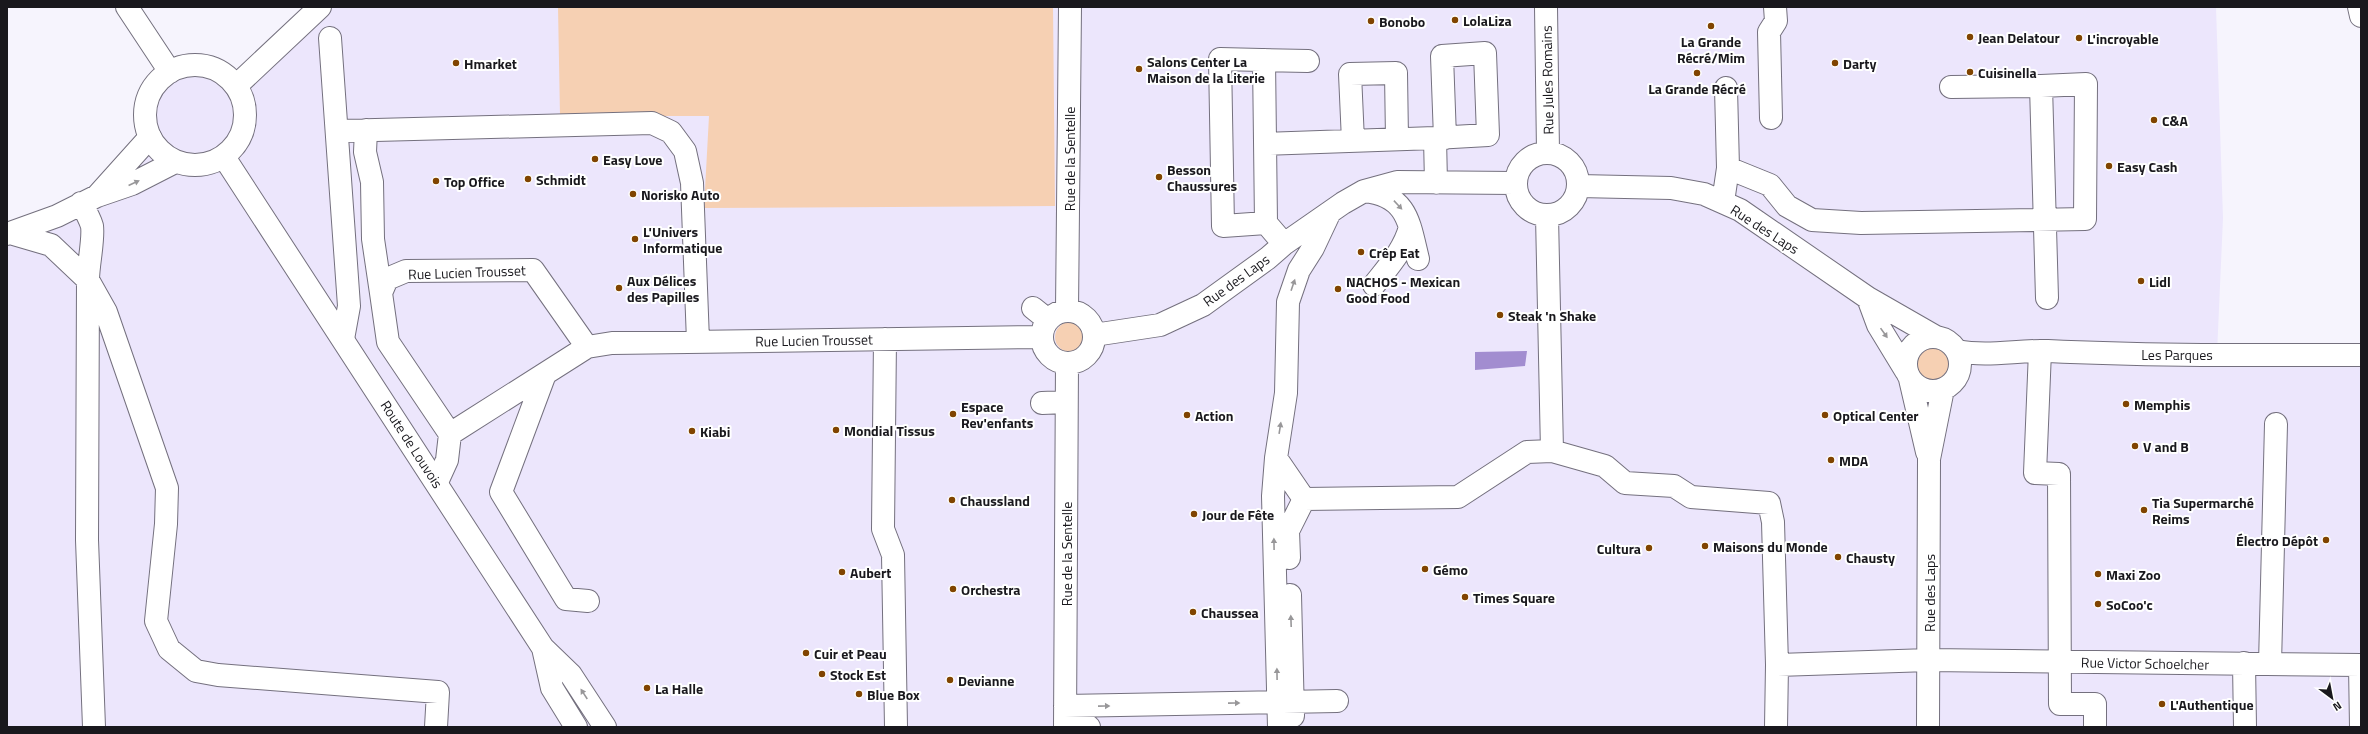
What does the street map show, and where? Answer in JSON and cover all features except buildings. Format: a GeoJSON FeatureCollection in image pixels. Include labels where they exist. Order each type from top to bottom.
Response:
{"type":"FeatureCollection","features":[{"type":"Feature","properties":{"kind":"street"},"geometry":{"type":"LineString","coordinates":[[127,7],[170,72]]}},
{"type":"Feature","properties":{"kind":"street"},"geometry":{"type":"LineString","coordinates":[[236,86],[320,7]]}},
{"type":"Feature","properties":{"kind":"street","name":"Rue de la Sentelle"},"geometry":{"type":"LineString","coordinates":[[1067,310],[1070,7]]}},
{"type":"Feature","properties":{"kind":"street","name":"Rue Jules Romains"},"geometry":{"type":"LineString","coordinates":[[1546,7],[1548,152]]}},
{"type":"Feature","properties":{"kind":"street"},"geometry":{"type":"LineString","coordinates":[[1771,118],[1768,32],[1776,21],[1775,7]]}},
{"type":"Feature","properties":{"kind":"street"},"geometry":{"type":"LineString","coordinates":[[2359,7],[2361,16]]}},
{"type":"Feature","properties":{"kind":"street"},"geometry":{"type":"LineString","coordinates":[[330,38],[349,306],[343,339]]}},
{"type":"Feature","properties":{"kind":"street"},"geometry":{"type":"LineString","coordinates":[[1266,223],[1224,226],[1220,60],[1308,61]]}},
{"type":"Feature","properties":{"kind":"street"},"geometry":{"type":"LineString","coordinates":[[1264,60],[1266,223],[1284,244]]}},
{"type":"Feature","properties":{"kind":"street"},"geometry":{"type":"LineString","coordinates":[[199,66],[213,68],[226,76],[236,86],[243,100],[246,116],[236,145],[224,157],[209,164],[192,166],[175,162],[156,147],[146,126],[146,108],[150,94],[159,82],[170,72],[184,67],[199,66]]}},
{"type":"Feature","properties":{"kind":"street"},"geometry":{"type":"LineString","coordinates":[[1353,141],[1350,74],[1396,73],[1397,139]]}},
{"type":"Feature","properties":{"kind":"street"},"geometry":{"type":"LineString","coordinates":[[1728,168],[1770,185],[1787,206],[1812,220],[1861,223],[2085,219],[2086,84],[1952,87]]}},
{"type":"Feature","properties":{"kind":"street"},"geometry":{"type":"LineString","coordinates":[[2041,86],[2047,298]]}},
{"type":"Feature","properties":{"kind":"street"},"geometry":{"type":"LineString","coordinates":[[1723,202],[1728,168],[1726,88]]}},
{"type":"Feature","properties":{"kind":"street"},"geometry":{"type":"LineString","coordinates":[[337,131],[652,123],[671,132],[685,151],[692,184],[698,341]]}},
{"type":"Feature","properties":{"kind":"street"},"geometry":{"type":"LineString","coordinates":[[366,130],[365,152],[372,182],[373,239],[388,342],[450,434],[447,460],[437,482]]}},
{"type":"Feature","properties":{"kind":"street"},"geometry":{"type":"LineString","coordinates":[[89,200],[150,136]]}},
{"type":"Feature","properties":{"kind":"street"},"geometry":{"type":"LineString","coordinates":[[1266,144],[1440,138],[1436,183]]}},
{"type":"Feature","properties":{"kind":"street"},"geometry":{"type":"LineString","coordinates":[[1548,152],[1564,157],[1576,170],[1579,186],[1574,201],[1562,212],[1547,216],[1531,211],[1520,199],[1515,183],[1520,168],[1532,156],[1548,152]]}},
{"type":"Feature","properties":{"kind":"street","name":"Route de Louvois"},"geometry":{"type":"LineString","coordinates":[[224,157],[437,482],[543,648],[571,675],[605,727]]}},
{"type":"Feature","properties":{"kind":"street"},"geometry":{"type":"LineString","coordinates":[[8,234],[57,216],[89,200],[132,184],[175,162]]}},
{"type":"Feature","properties":{"kind":"street","name":"Rue des Laps"},"geometry":{"type":"LineString","coordinates":[[1094,335],[1160,325],[1203,305],[1268,258],[1284,244],[1329,214],[1343,202],[1364,191],[1397,182],[1515,183]]}},
{"type":"Feature","properties":{"kind":"street","name":"Rue des Laps"},"geometry":{"type":"LineString","coordinates":[[1579,186],[1671,188],[1704,194],[1740,210],[1868,298],[1936,336]]}},
{"type":"Feature","properties":{"kind":"street"},"geometry":{"type":"LineString","coordinates":[[1364,191],[1379,193],[1400,204],[1410,227],[1418,259]]}},
{"type":"Feature","properties":{"kind":"street"},"geometry":{"type":"LineString","coordinates":[[89,200],[93,237],[89,256],[88,280],[87,540],[94,727]]}},
{"type":"Feature","properties":{"kind":"street"},"geometry":{"type":"LineString","coordinates":[[1294,727],[1286,702],[1272,496],[1286,393],[1288,302],[1299,270],[1313,248],[1329,214]]}},
{"type":"Feature","properties":{"kind":"street"},"geometry":{"type":"LineString","coordinates":[[1547,216],[1552,451]]}},
{"type":"Feature","properties":{"kind":"street"},"geometry":{"type":"LineString","coordinates":[[1374,285],[1399,252],[1407,239],[1410,227]]}},
{"type":"Feature","properties":{"kind":"street"},"geometry":{"type":"LineString","coordinates":[[8,234],[51,245],[88,280],[106,312],[167,488],[166,524],[156,621],[169,649],[196,670],[218,675],[438,692],[436,727]]}},
{"type":"Feature","properties":{"kind":"street","name":"Rue Lucien Trousset"},"geometry":{"type":"LineString","coordinates":[[381,293],[387,279],[406,271],[533,270],[586,347]]}},
{"type":"Feature","properties":{"kind":"street","name":"Rue des Laps"},"geometry":{"type":"LineString","coordinates":[[1868,298],[1878,325],[1908,375],[1929,459],[1928,727]]}},
{"type":"Feature","properties":{"kind":"street"},"geometry":{"type":"LineString","coordinates":[[1067,310],[1075,312],[1089,320],[1094,335],[1093,344],[1088,355],[1076,362],[1067,363],[1051,356],[1043,345],[1041,322],[1067,310]]}},
{"type":"Feature","properties":{"kind":"street","name":"Rue Lucien Trousset"},"geometry":{"type":"LineString","coordinates":[[450,434],[586,347],[612,342],[885,339],[1041,322]]}},
{"type":"Feature","properties":{"kind":"street"},"geometry":{"type":"LineString","coordinates":[[1936,336],[1948,341],[1957,351],[1960,358],[1951,382],[1925,390],[1908,375],[1906,358],[1912,346],[1923,338],[1936,336]]}},
{"type":"Feature","properties":{"kind":"street"},"geometry":{"type":"LineString","coordinates":[[885,339],[883,529],[893,555],[896,727]]}},
{"type":"Feature","properties":{"kind":"street","name":"Les Parques"},"geometry":{"type":"LineString","coordinates":[[1957,351],[1993,354],[2040,351],[2110,354],[2361,355]]}},
{"type":"Feature","properties":{"kind":"street"},"geometry":{"type":"LineString","coordinates":[[2040,351],[2035,473],[2059,474],[2060,704],[2094,704],[2095,727]]}},
{"type":"Feature","properties":{"kind":"street","name":"Les Parques"},"geometry":{"type":"LineString","coordinates":[[1951,382],[1970,364],[1993,354]]}},
{"type":"Feature","properties":{"kind":"street","name":"Rue de la Sentelle"},"geometry":{"type":"LineString","coordinates":[[1065,717],[1067,363]]}},
{"type":"Feature","properties":{"kind":"street"},"geometry":{"type":"LineString","coordinates":[[546,374],[501,492],[566,599],[588,601]]}},
{"type":"Feature","properties":{"kind":"street","name":"Rue des Laps"},"geometry":{"type":"LineString","coordinates":[[1929,459],[1951,382]]}},
{"type":"Feature","properties":{"kind":"street"},"geometry":{"type":"LineString","coordinates":[[1042,402],[1066,402]]}},
{"type":"Feature","properties":{"kind":"street"},"geometry":{"type":"LineString","coordinates":[[2270,664],[2276,424]]}},
{"type":"Feature","properties":{"kind":"street"},"geometry":{"type":"LineString","coordinates":[[1304,499],[1458,498],[1527,452],[1552,451],[1605,466],[1625,483],[1674,486],[1691,497],[1769,503],[1773,522],[1777,666],[1776,727]]}},
{"type":"Feature","properties":{"kind":"street"},"geometry":{"type":"LineString","coordinates":[[1276,458],[1304,499]]}},
{"type":"Feature","properties":{"kind":"street"},"geometry":{"type":"LineString","coordinates":[[1279,727],[1286,702],[1288,531],[1304,499]]}},
{"type":"Feature","properties":{"kind":"street"},"geometry":{"type":"LineString","coordinates":[[543,648],[552,688],[576,727]]}},
{"type":"Feature","properties":{"kind":"street","name":"Rue Victor Schoelcher"},"geometry":{"type":"LineString","coordinates":[[1777,666],[1929,660],[2361,665]]}},
{"type":"Feature","properties":{"kind":"street"},"geometry":{"type":"LineString","coordinates":[[2244,664],[2246,727]]}},
{"type":"Feature","properties":{"kind":"street"},"geometry":{"type":"LineString","coordinates":[[2361,665],[2361,727]]}},
{"type":"Feature","properties":{"kind":"street"},"geometry":{"type":"LineString","coordinates":[[1065,717],[1286,702],[1337,701]]}},
{"type":"Feature","properties":{"kind":"street"},"geometry":{"type":"LineString","coordinates":[[1065,717],[1089,727]]}},
{"type":"Feature","properties":{"kind":"shaded area"},"geometry":{"type":"Polygon","coordinates":[[[320,7],[2216,7],[2223,218],[2217,354],[2361,355],[2361,727],[7,727],[7,234],[81,203],[150,137],[147,126],[146,108],[150,94],[159,82],[170,72],[184,67],[199,65],[213,68],[226,75],[236,86],[320,7]]]}},
{"type":"Feature","properties":{"kind":"shaded area"},"geometry":{"type":"Polygon","coordinates":[[[558,7],[1053,7],[1055,206],[704,208],[709,116],[560,116],[558,7]]]}},
{"type":"Feature","properties":{"kind":"shaded area"},"geometry":{"type":"Polygon","coordinates":[[[1070,322],[1076,323],[1084,331],[1084,343],[1076,351],[1070,352],[1064,351],[1056,343],[1055,337],[1056,331],[1064,323],[1070,322]]]}},
{"type":"Feature","properties":{"kind":"shaded area"},"geometry":{"type":"Polygon","coordinates":[[[1936,347],[1945,352],[1949,358],[1949,372],[1945,378],[1936,383],[1928,383],[1919,378],[1915,372],[1914,361],[1919,352],[1925,348],[1936,347]]]}},
{"type":"Feature","properties":{"kind":"shaded area"},"geometry":{"type":"Polygon","coordinates":[[[1527,351],[1525,366],[1475,370],[1475,352],[1527,351]]]}},
{"type":"Feature","properties":{"kind":"place","name":"LolaLiza"},"geometry":{"type":"Point","coordinates":[1455,20]}},
{"type":"Feature","properties":{"kind":"place","name":"Bonobo"},"geometry":{"type":"Point","coordinates":[1371,21]}},
{"type":"Feature","properties":{"kind":"place","name":"La Grande Récré/Mim"},"geometry":{"type":"Point","coordinates":[1711,26]}},
{"type":"Feature","properties":{"kind":"place","name":"Jean Delatour"},"geometry":{"type":"Point","coordinates":[1970,37]}},
{"type":"Feature","properties":{"kind":"place","name":"L'incroyable"},"geometry":{"type":"Point","coordinates":[2079,38]}},
{"type":"Feature","properties":{"kind":"place","name":"Hmarket"},"geometry":{"type":"Point","coordinates":[456,63]}},
{"type":"Feature","properties":{"kind":"place","name":"Darty"},"geometry":{"type":"Point","coordinates":[1835,63]}},
{"type":"Feature","properties":{"kind":"place","name":"Salons Center La Maison de la Literie"},"geometry":{"type":"Point","coordinates":[1139,69]}},
{"type":"Feature","properties":{"kind":"place","name":"Cuisinella"},"geometry":{"type":"Point","coordinates":[1970,72]}},
{"type":"Feature","properties":{"kind":"place","name":"La Grande Récré"},"geometry":{"type":"Point","coordinates":[1697,73]}},
{"type":"Feature","properties":{"kind":"place","name":"C&A"},"geometry":{"type":"Point","coordinates":[2154,120]}},
{"type":"Feature","properties":{"kind":"place","name":"Easy Love"},"geometry":{"type":"Point","coordinates":[595,159]}},
{"type":"Feature","properties":{"kind":"place","name":"Easy Cash"},"geometry":{"type":"Point","coordinates":[2109,166]}},
{"type":"Feature","properties":{"kind":"place","name":"Besson Chaussures"},"geometry":{"type":"Point","coordinates":[1159,177]}},
{"type":"Feature","properties":{"kind":"place","name":"Schmidt"},"geometry":{"type":"Point","coordinates":[528,179]}},
{"type":"Feature","properties":{"kind":"place","name":"Top Office"},"geometry":{"type":"Point","coordinates":[436,181]}},
{"type":"Feature","properties":{"kind":"place","name":"Norisko Auto"},"geometry":{"type":"Point","coordinates":[633,194]}},
{"type":"Feature","properties":{"kind":"place","name":"L'Univers Informatique"},"geometry":{"type":"Point","coordinates":[635,239]}},
{"type":"Feature","properties":{"kind":"place","name":"Crêp Eat"},"geometry":{"type":"Point","coordinates":[1361,252]}},
{"type":"Feature","properties":{"kind":"place","name":"Lidl"},"geometry":{"type":"Point","coordinates":[2141,281]}},
{"type":"Feature","properties":{"kind":"place","name":"Aux Délices des Papilles"},"geometry":{"type":"Point","coordinates":[619,288]}},
{"type":"Feature","properties":{"kind":"place","name":"NACHOS - Mexican Good Food"},"geometry":{"type":"Point","coordinates":[1338,289]}},
{"type":"Feature","properties":{"kind":"place","name":"Steak 'n Shake"},"geometry":{"type":"Point","coordinates":[1500,315]}},
{"type":"Feature","properties":{"kind":"place","name":"Memphis"},"geometry":{"type":"Point","coordinates":[2126,404]}},
{"type":"Feature","properties":{"kind":"place","name":"Espace Rev'enfants"},"geometry":{"type":"Point","coordinates":[953,414]}},
{"type":"Feature","properties":{"kind":"place","name":"Action"},"geometry":{"type":"Point","coordinates":[1187,415]}},
{"type":"Feature","properties":{"kind":"place","name":"Optical Center"},"geometry":{"type":"Point","coordinates":[1825,415]}},
{"type":"Feature","properties":{"kind":"place","name":"Mondial Tissus"},"geometry":{"type":"Point","coordinates":[836,430]}},
{"type":"Feature","properties":{"kind":"place","name":"Kiabi"},"geometry":{"type":"Point","coordinates":[692,431]}},
{"type":"Feature","properties":{"kind":"place","name":"V and B"},"geometry":{"type":"Point","coordinates":[2135,446]}},
{"type":"Feature","properties":{"kind":"place","name":"MDA"},"geometry":{"type":"Point","coordinates":[1831,460]}},
{"type":"Feature","properties":{"kind":"place","name":"Chaussland"},"geometry":{"type":"Point","coordinates":[952,500]}},
{"type":"Feature","properties":{"kind":"place","name":"Tia Supermarché Reims"},"geometry":{"type":"Point","coordinates":[2144,510]}},
{"type":"Feature","properties":{"kind":"place","name":"Jour de Fête"},"geometry":{"type":"Point","coordinates":[1194,514]}},
{"type":"Feature","properties":{"kind":"place","name":"Électro Dépôt"},"geometry":{"type":"Point","coordinates":[2326,540]}},
{"type":"Feature","properties":{"kind":"place","name":"Maisons du Monde"},"geometry":{"type":"Point","coordinates":[1705,546]}},
{"type":"Feature","properties":{"kind":"place","name":"Cultura"},"geometry":{"type":"Point","coordinates":[1649,548]}},
{"type":"Feature","properties":{"kind":"place","name":"Chausty"},"geometry":{"type":"Point","coordinates":[1838,557]}},
{"type":"Feature","properties":{"kind":"place","name":"Gémo"},"geometry":{"type":"Point","coordinates":[1425,569]}},
{"type":"Feature","properties":{"kind":"place","name":"Aubert"},"geometry":{"type":"Point","coordinates":[842,572]}},
{"type":"Feature","properties":{"kind":"place","name":"Maxi Zoo"},"geometry":{"type":"Point","coordinates":[2098,574]}},
{"type":"Feature","properties":{"kind":"place","name":"Orchestra"},"geometry":{"type":"Point","coordinates":[953,589]}},
{"type":"Feature","properties":{"kind":"place","name":"Times Square"},"geometry":{"type":"Point","coordinates":[1465,597]}},
{"type":"Feature","properties":{"kind":"place","name":"SoCoo'c"},"geometry":{"type":"Point","coordinates":[2098,604]}},
{"type":"Feature","properties":{"kind":"place","name":"Chaussea"},"geometry":{"type":"Point","coordinates":[1193,612]}},
{"type":"Feature","properties":{"kind":"place","name":"Cuir et Peau"},"geometry":{"type":"Point","coordinates":[806,653]}},
{"type":"Feature","properties":{"kind":"place","name":"Stock Est"},"geometry":{"type":"Point","coordinates":[822,674]}},
{"type":"Feature","properties":{"kind":"place","name":"Devianne"},"geometry":{"type":"Point","coordinates":[950,680]}},
{"type":"Feature","properties":{"kind":"place","name":"La Halle"},"geometry":{"type":"Point","coordinates":[647,688]}},
{"type":"Feature","properties":{"kind":"place","name":"Blue Box"},"geometry":{"type":"Point","coordinates":[859,694]}},
{"type":"Feature","properties":{"kind":"place","name":"L'Authentique"},"geometry":{"type":"Point","coordinates":[2162,704]}}]}
